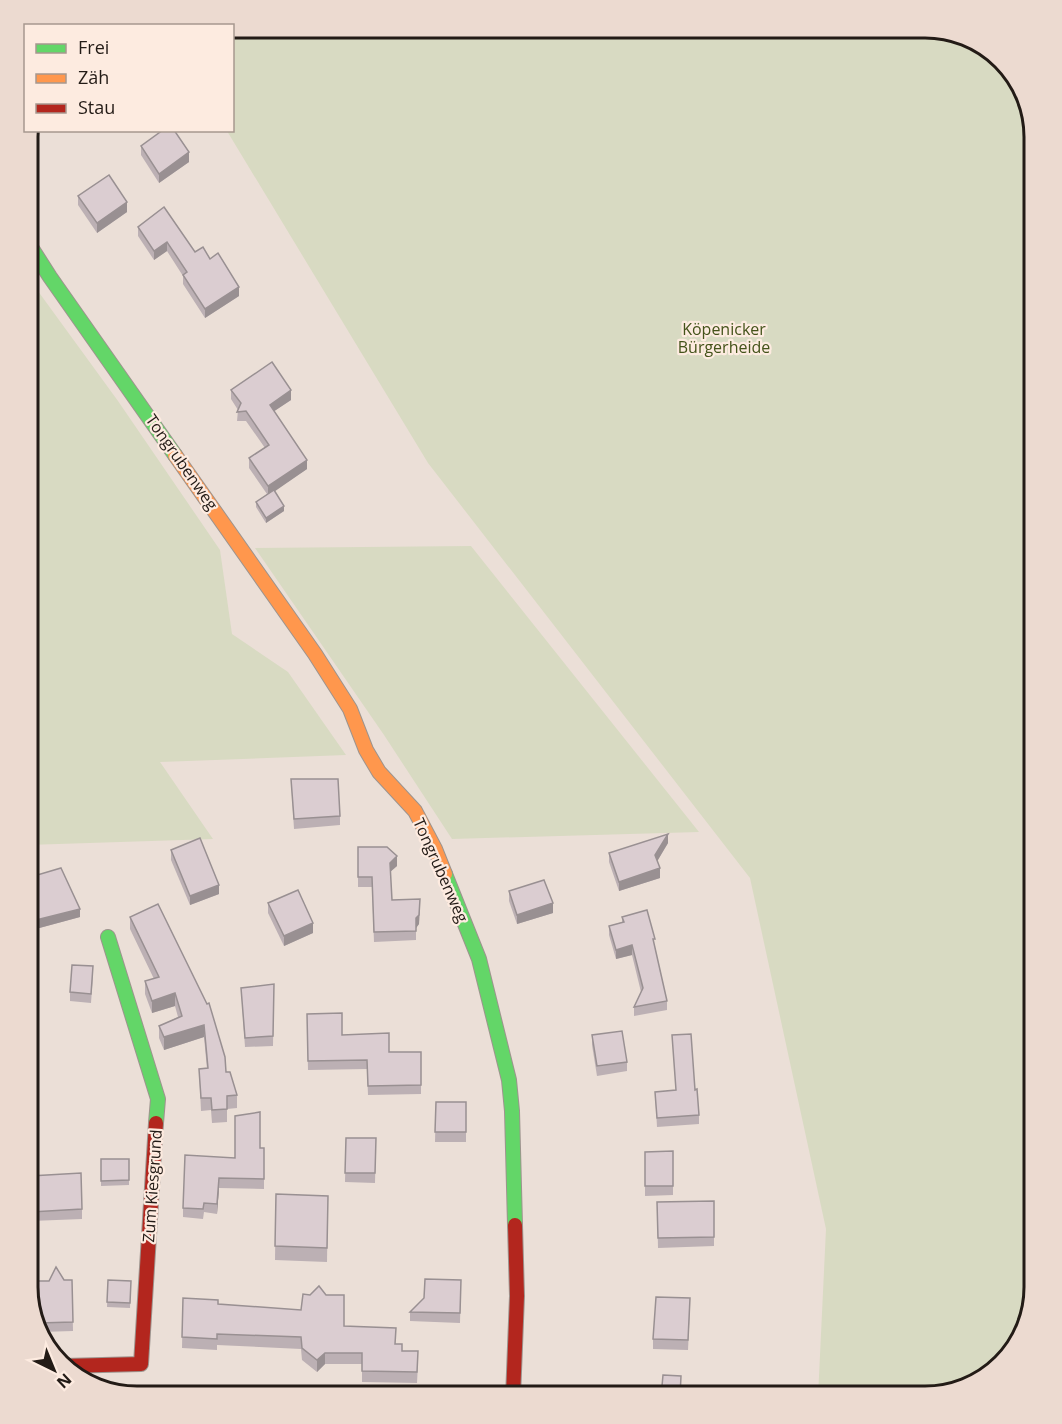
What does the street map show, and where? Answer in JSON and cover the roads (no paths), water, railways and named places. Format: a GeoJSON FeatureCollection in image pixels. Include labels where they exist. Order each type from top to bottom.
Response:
{"type":"FeatureCollection","features":[{"type":"Feature","properties":{"kind":"street","name":"Tongrubenweg"},"geometry":{"type":"LineString","coordinates":[[38,259],[315,654],[350,709],[366,750],[379,772],[419,818],[453,890],[479,959],[494,1012],[509,1080],[517,1296],[513,1386]]}},
{"type":"Feature","properties":{"kind":"street","name":"Zum Kiesgrund"},"geometry":{"type":"LineString","coordinates":[[84,1365],[141,1364],[158,1099],[108,937]]}},
{"type":"Feature","properties":{"kind":"park label","name":"Köpenicker Bürgerheide"},"geometry":{"type":"Point","coordinates":[724,338]}}]}
